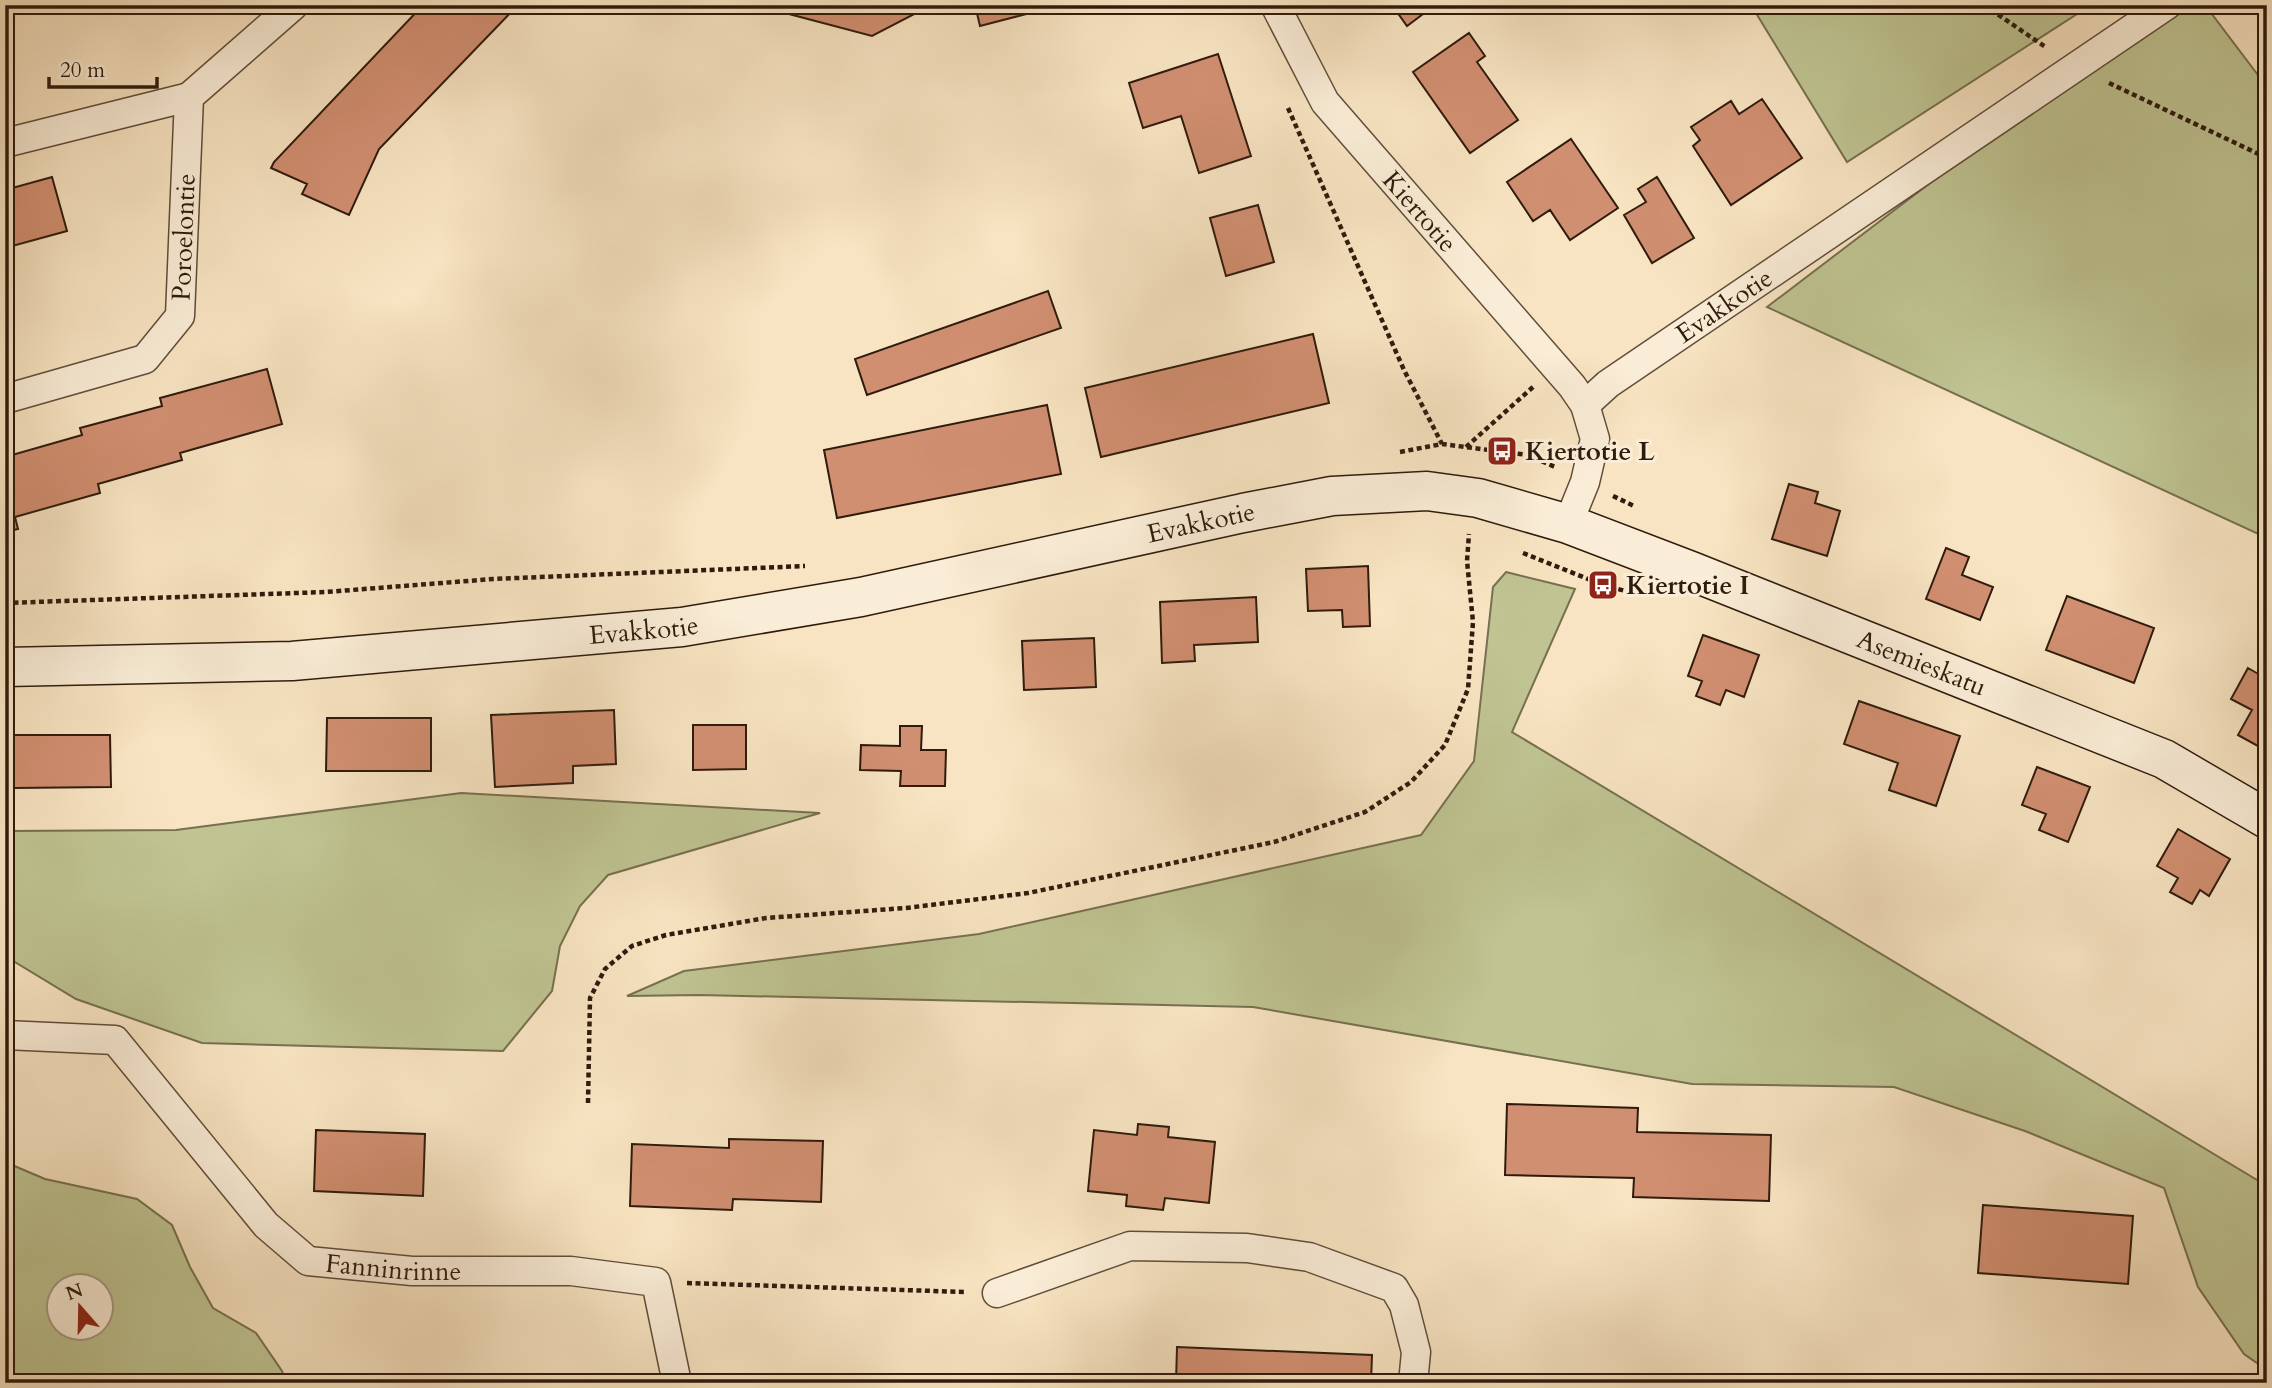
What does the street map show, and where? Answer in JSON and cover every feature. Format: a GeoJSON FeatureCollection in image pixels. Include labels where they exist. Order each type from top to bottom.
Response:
{"type":"FeatureCollection","features":[{"type":"Feature","properties":{"kind":"street"},"geometry":{"type":"LineString","coordinates":[[5,143],[189,97],[294,5]]}},
{"type":"Feature","properties":{"kind":"street","name":"Kiertotie"},"geometry":{"type":"LineString","coordinates":[[1275,5],[1325,102],[1556,367],[1585,405]]}},
{"type":"Feature","properties":{"kind":"street","name":"Evakkotie"},"geometry":{"type":"LineString","coordinates":[[1585,405],[1608,384],[2166,5]]}},
{"type":"Feature","properties":{"kind":"street","name":"Poroelontie"},"geometry":{"type":"LineString","coordinates":[[5,399],[145,359],[180,316],[189,97]]}},
{"type":"Feature","properties":{"kind":"street"},"geometry":{"type":"LineString","coordinates":[[1568,524],[1585,482],[1595,439],[1585,405]]}},
{"type":"Feature","properties":{"kind":"street","name":"Evakkotie"},"geometry":{"type":"LineString","coordinates":[[5,667],[292,661],[681,627],[861,597],[1332,496],[1427,491],[1478,498],[1568,524]]}},
{"type":"Feature","properties":{"kind":"street","name":"Asemieskatu"},"geometry":{"type":"LineString","coordinates":[[1568,524],[2164,759],[2267,819]]}},
{"type":"Feature","properties":{"kind":"street","name":"Fanninrinne"},"geometry":{"type":"LineString","coordinates":[[5,1035],[115,1040],[266,1225],[308,1261],[412,1271],[571,1271],[656,1282]]}},
{"type":"Feature","properties":{"kind":"street"},"geometry":{"type":"LineString","coordinates":[[998,1293],[1130,1246],[1247,1248],[1309,1257],[1394,1288],[1404,1305],[1416,1352],[1413,1383]]}},
{"type":"Feature","properties":{"kind":"street"},"geometry":{"type":"LineString","coordinates":[[656,1282],[677,1383]]}},
{"type":"Feature","properties":{"kind":"path"},"geometry":{"type":"LineString","coordinates":[[1984,5],[2075,67],[2267,158]]}},
{"type":"Feature","properties":{"kind":"path"},"geometry":{"type":"LineString","coordinates":[[1286,104],[1404,370],[1442,444]]}},
{"type":"Feature","properties":{"kind":"path"},"geometry":{"type":"LineString","coordinates":[[1465,447],[1556,367]]}},
{"type":"Feature","properties":{"kind":"path"},"geometry":{"type":"LineString","coordinates":[[588,1103],[590,998],[605,969],[632,946],[666,934],[766,918],[906,908],[1028,893],[1274,842],[1366,812],[1411,782],[1445,745],[1468,689],[1473,622],[1467,561],[1468,538],[1478,498]]}},
{"type":"Feature","properties":{"kind":"path"},"geometry":{"type":"LineString","coordinates":[[656,1282],[998,1293]]}},
{"type":"Feature","properties":{"kind":"green space"},"geometry":{"type":"Polygon","coordinates":[[[1751,5],[2091,5],[1847,162],[1751,5]]]}},
{"type":"Feature","properties":{"kind":"green space"},"geometry":{"type":"Polygon","coordinates":[[[2164,5],[2205,5],[2267,87],[2267,538],[1767,307],[2164,5]]]}},
{"type":"Feature","properties":{"kind":"green space"},"geometry":{"type":"Polygon","coordinates":[[[1506,572],[1575,589],[1512,732],[2267,1186],[2267,1370],[2244,1354],[2198,1287],[2164,1188],[2025,1131],[1894,1087],[1692,1084],[1253,1007],[699,995],[627,996],[684,971],[979,934],[1421,835],[1474,761],[1493,587],[1506,572]]]}},
{"type":"Feature","properties":{"kind":"green space"},"geometry":{"type":"Polygon","coordinates":[[[461,793],[820,813],[608,875],[580,906],[560,946],[552,991],[503,1051],[202,1043],[76,999],[5,956],[5,831],[176,830],[461,793]]]}},
{"type":"Feature","properties":{"kind":"green space"},"geometry":{"type":"Polygon","coordinates":[[[5,1162],[45,1179],[137,1199],[172,1225],[190,1267],[213,1308],[256,1333],[282,1371],[286,1383],[5,1383],[5,1162]]]}},
{"type":"Feature","properties":{"kind":"building"},"geometry":{"type":"Polygon","coordinates":[[[423,5],[518,5],[379,149],[349,215],[302,194],[307,184],[271,168],[274,162],[423,5]]]}},
{"type":"Feature","properties":{"kind":"building"},"geometry":{"type":"Polygon","coordinates":[[[755,5],[920,5],[924,9],[872,36],[755,5]]]}},
{"type":"Feature","properties":{"kind":"building"},"geometry":{"type":"Polygon","coordinates":[[[975,5],[1061,5],[980,26],[975,5]]]}},
{"type":"Feature","properties":{"kind":"building"},"geometry":{"type":"Polygon","coordinates":[[[1392,5],[1435,5],[1407,26],[1392,5]]]}},
{"type":"Feature","properties":{"kind":"building"},"geometry":{"type":"Polygon","coordinates":[[[1469,33],[1485,56],[1477,62],[1518,120],[1470,153],[1413,72],[1469,33]]]}},
{"type":"Feature","properties":{"kind":"building"},"geometry":{"type":"Polygon","coordinates":[[[1218,54],[1251,156],[1199,173],[1181,116],[1143,128],[1129,83],[1218,54]]]}},
{"type":"Feature","properties":{"kind":"building"},"geometry":{"type":"Polygon","coordinates":[[[1762,99],[1802,158],[1731,205],[1693,146],[1700,140],[1691,127],[1731,101],[1739,114],[1762,99]]]}},
{"type":"Feature","properties":{"kind":"building"},"geometry":{"type":"Polygon","coordinates":[[[1571,139],[1618,208],[1570,240],[1550,210],[1533,221],[1507,182],[1571,139]]]}},
{"type":"Feature","properties":{"kind":"building"},"geometry":{"type":"Polygon","coordinates":[[[52,177],[67,231],[5,248],[5,190],[52,177]]]}},
{"type":"Feature","properties":{"kind":"building"},"geometry":{"type":"Polygon","coordinates":[[[1657,177],[1694,238],[1652,263],[1624,215],[1646,202],[1638,189],[1657,177]]]}},
{"type":"Feature","properties":{"kind":"building"},"geometry":{"type":"Polygon","coordinates":[[[1258,205],[1274,262],[1226,276],[1210,218],[1258,205]]]}},
{"type":"Feature","properties":{"kind":"building"},"geometry":{"type":"Polygon","coordinates":[[[1048,291],[1061,328],[867,395],[855,359],[1048,291]]]}},
{"type":"Feature","properties":{"kind":"building"},"geometry":{"type":"Polygon","coordinates":[[[1313,334],[1329,403],[1101,457],[1085,388],[1313,334]]]}},
{"type":"Feature","properties":{"kind":"building"},"geometry":{"type":"Polygon","coordinates":[[[267,369],[282,424],[180,453],[182,460],[98,484],[100,493],[15,517],[18,529],[5,532],[5,457],[82,435],[80,428],[162,406],[160,398],[267,369]]]}},
{"type":"Feature","properties":{"kind":"building"},"geometry":{"type":"Polygon","coordinates":[[[1047,405],[1061,474],[837,518],[824,450],[1047,405]]]}},
{"type":"Feature","properties":{"kind":"building"},"geometry":{"type":"Polygon","coordinates":[[[1789,484],[1818,492],[1815,503],[1840,511],[1827,556],[1772,539],[1789,484]]]}},
{"type":"Feature","properties":{"kind":"building"},"geometry":{"type":"Polygon","coordinates":[[[1946,548],[1969,557],[1962,575],[1993,587],[1980,620],[1926,599],[1946,548]]]}},
{"type":"Feature","properties":{"kind":"building"},"geometry":{"type":"Polygon","coordinates":[[[1368,566],[1370,626],[1343,627],[1342,610],[1308,611],[1306,569],[1368,566]]]}},
{"type":"Feature","properties":{"kind":"building"},"geometry":{"type":"Polygon","coordinates":[[[2067,596],[2154,628],[2134,683],[2046,650],[2067,596]]]}},
{"type":"Feature","properties":{"kind":"building"},"geometry":{"type":"Polygon","coordinates":[[[1256,597],[1258,642],[1194,645],[1195,661],[1162,663],[1160,602],[1256,597]]]}},
{"type":"Feature","properties":{"kind":"building"},"geometry":{"type":"Polygon","coordinates":[[[1703,635],[1759,655],[1744,697],[1726,690],[1720,705],[1696,696],[1702,681],[1688,676],[1703,635]]]}},
{"type":"Feature","properties":{"kind":"building"},"geometry":{"type":"Polygon","coordinates":[[[1094,638],[1096,687],[1024,690],[1022,641],[1094,638]]]}},
{"type":"Feature","properties":{"kind":"building"},"geometry":{"type":"Polygon","coordinates":[[[2248,668],[2267,679],[2267,751],[2238,735],[2252,710],[2231,699],[2248,668]]]}},
{"type":"Feature","properties":{"kind":"building"},"geometry":{"type":"Polygon","coordinates":[[[1859,701],[1960,736],[1936,806],[1889,790],[1898,763],[1844,744],[1859,701]]]}},
{"type":"Feature","properties":{"kind":"building"},"geometry":{"type":"Polygon","coordinates":[[[614,710],[616,764],[573,766],[573,783],[495,787],[491,715],[614,710]]]}},
{"type":"Feature","properties":{"kind":"building"},"geometry":{"type":"Polygon","coordinates":[[[327,718],[431,718],[431,771],[326,771],[327,718]]]}},
{"type":"Feature","properties":{"kind":"building"},"geometry":{"type":"Polygon","coordinates":[[[693,725],[746,725],[746,769],[693,770],[693,725]]]}},
{"type":"Feature","properties":{"kind":"building"},"geometry":{"type":"Polygon","coordinates":[[[900,726],[922,726],[921,750],[946,750],[945,786],[900,786],[901,771],[860,770],[861,745],[900,746],[900,726]]]}},
{"type":"Feature","properties":{"kind":"building"},"geometry":{"type":"Polygon","coordinates":[[[14,735],[110,735],[111,787],[14,788],[14,735]]]}},
{"type":"Feature","properties":{"kind":"building"},"geometry":{"type":"Polygon","coordinates":[[[2037,767],[2090,787],[2068,842],[2039,830],[2046,814],[2022,805],[2037,767]]]}},
{"type":"Feature","properties":{"kind":"building"},"geometry":{"type":"Polygon","coordinates":[[[2178,829],[2230,859],[2209,896],[2200,890],[2192,904],[2170,892],[2178,878],[2157,866],[2178,829]]]}},
{"type":"Feature","properties":{"kind":"building"},"geometry":{"type":"Polygon","coordinates":[[[1507,1104],[1638,1108],[1637,1132],[1771,1135],[1769,1201],[1633,1197],[1634,1178],[1505,1175],[1507,1104]]]}},
{"type":"Feature","properties":{"kind":"building"},"geometry":{"type":"Polygon","coordinates":[[[1138,1124],[1169,1127],[1168,1137],[1215,1142],[1209,1203],[1165,1198],[1163,1210],[1126,1206],[1127,1195],[1088,1191],[1094,1130],[1137,1135],[1138,1124]]]}},
{"type":"Feature","properties":{"kind":"building"},"geometry":{"type":"Polygon","coordinates":[[[316,1130],[425,1134],[423,1196],[314,1191],[316,1130]]]}},
{"type":"Feature","properties":{"kind":"building"},"geometry":{"type":"Polygon","coordinates":[[[729,1139],[823,1141],[821,1202],[733,1199],[732,1210],[630,1206],[632,1144],[729,1148],[729,1139]]]}},
{"type":"Feature","properties":{"kind":"building"},"geometry":{"type":"Polygon","coordinates":[[[1983,1205],[2133,1216],[2128,1284],[1978,1273],[1983,1205]]]}},
{"type":"Feature","properties":{"kind":"building"},"geometry":{"type":"Polygon","coordinates":[[[1177,1347],[1372,1355],[1371,1383],[1109,1383],[1109,1379],[1176,1382],[1177,1347]]]}},
{"type":"Feature","properties":{"kind":"building"},"geometry":{"type":"Polygon","coordinates":[[[1511,1379],[1650,1383],[1511,1383],[1511,1379]]]}},
{"type":"Feature","properties":{"kind":"place","name":"Kiertotie L"},"geometry":{"type":"Point","coordinates":[1502,451]}},
{"type":"Feature","properties":{"kind":"place","name":"Kiertotie I"},"geometry":{"type":"Point","coordinates":[1603,585]}}]}
